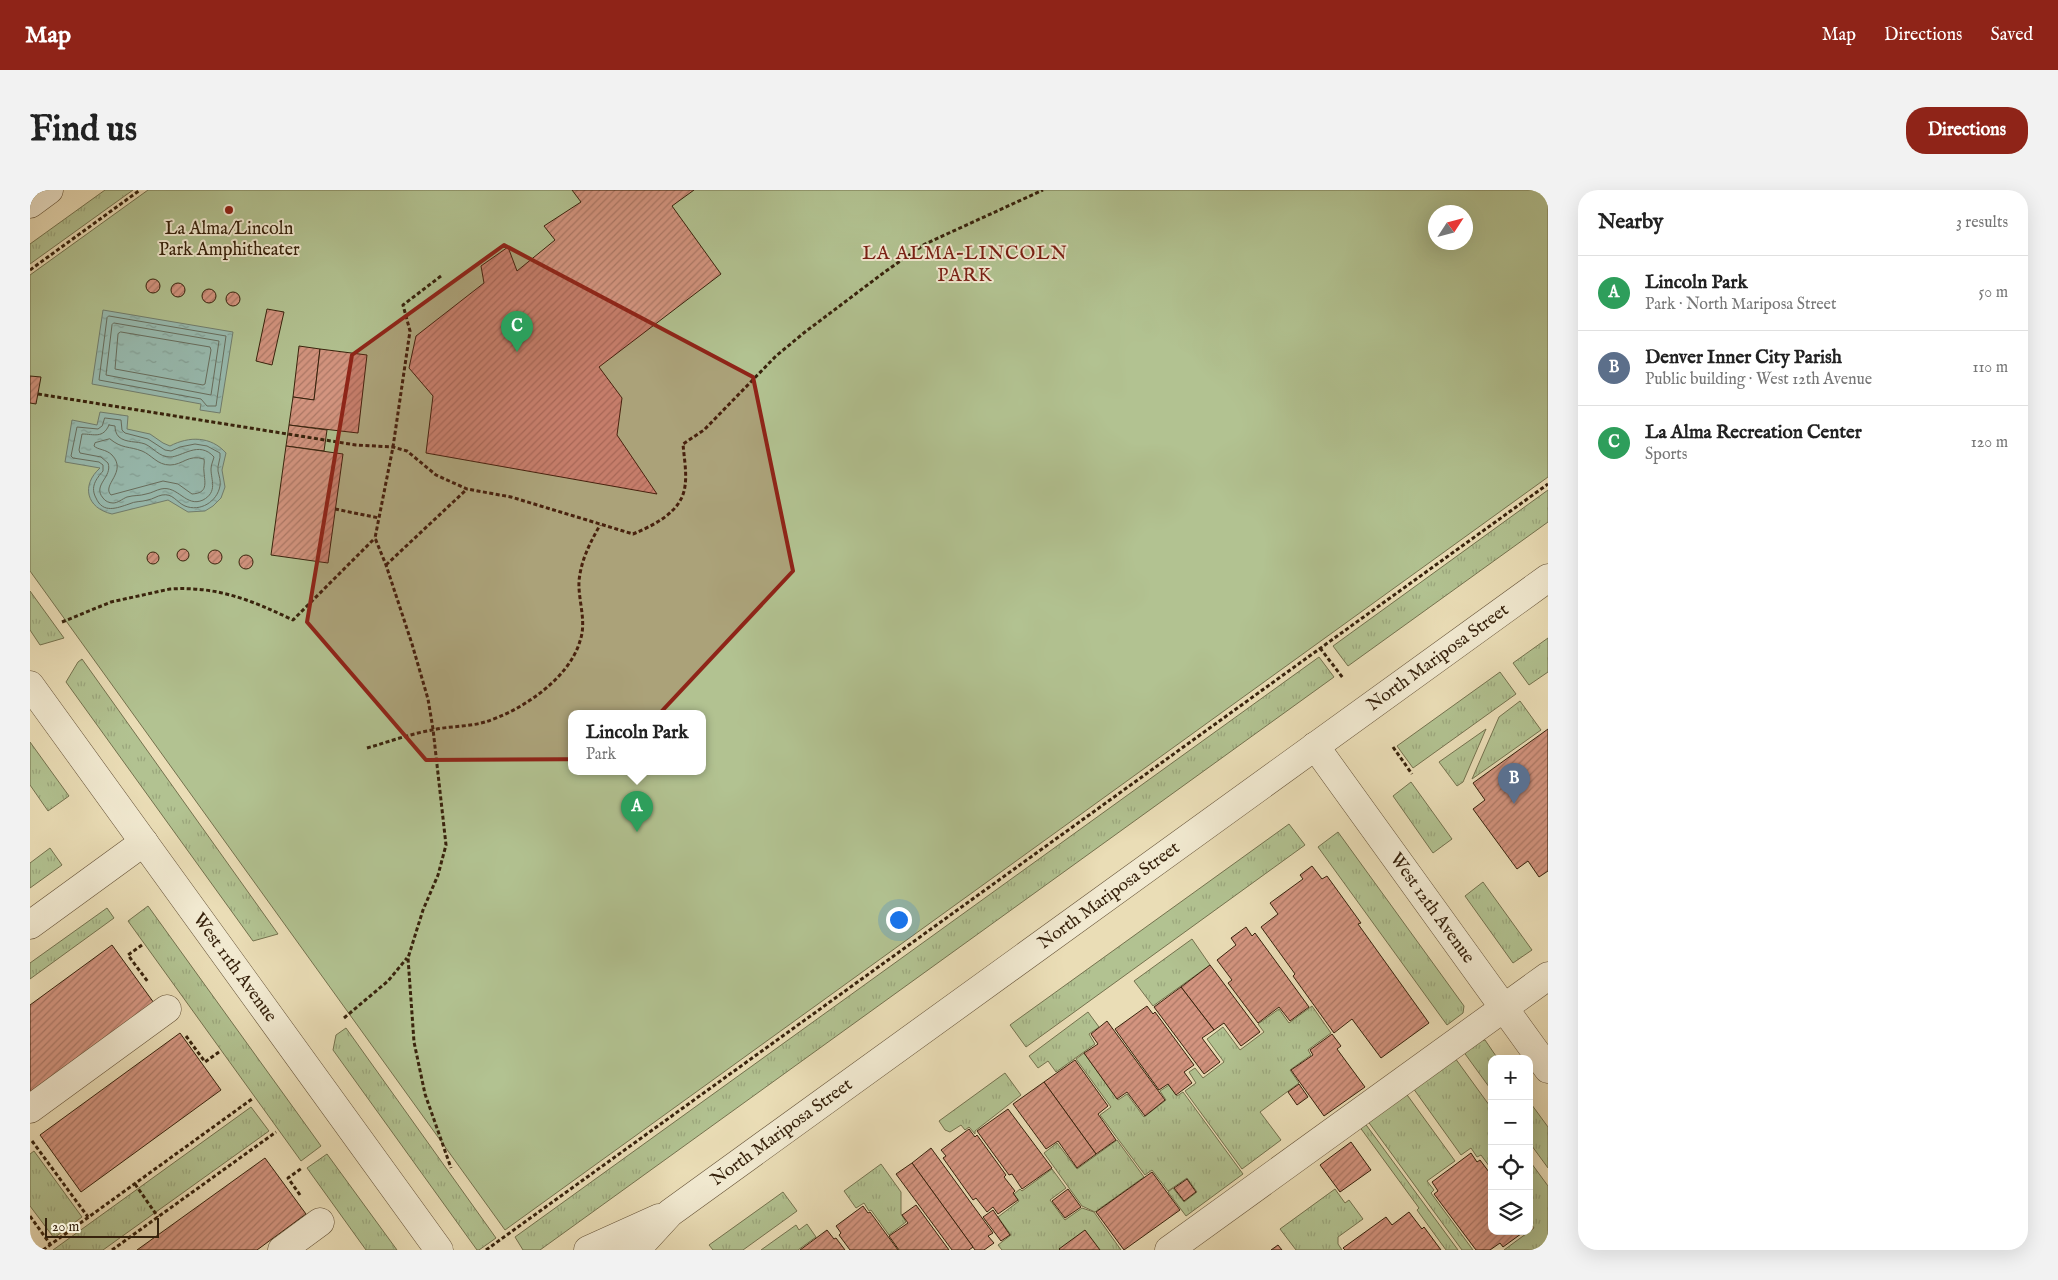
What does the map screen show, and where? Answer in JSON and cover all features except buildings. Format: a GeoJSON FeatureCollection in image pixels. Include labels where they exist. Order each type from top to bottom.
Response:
{"type":"FeatureCollection","features":[{"type":"Feature","properties":{"kind":"street"},"geometry":{"type":"LineString","coordinates":[[30,204],[50,190]]}},
{"type":"Feature","properties":{"kind":"street","name":"North Mariposa Street"},"geometry":{"type":"LineString","coordinates":[[636,1250],[670,1214],[1548,578]]}},
{"type":"Feature","properties":{"kind":"street","name":"West 11th Avenue"},"geometry":{"type":"LineString","coordinates":[[30,685],[439,1250]]}},
{"type":"Feature","properties":{"kind":"street","name":"West 12th Avenue"},"geometry":{"type":"LineString","coordinates":[[1315,746],[1548,1069]]}},
{"type":"Feature","properties":{"kind":"street"},"geometry":{"type":"LineString","coordinates":[[30,925],[144,842]]}},
{"type":"Feature","properties":{"kind":"street"},"geometry":{"type":"LineString","coordinates":[[1169,1250],[1548,976]]}},
{"type":"Feature","properties":{"kind":"street"},"geometry":{"type":"LineString","coordinates":[[30,1109],[167,1009]]}},
{"type":"Feature","properties":{"kind":"street","name":"North Mariposa Street"},"geometry":{"type":"LineString","coordinates":[[588,1250],[670,1214]]}},
{"type":"Feature","properties":{"kind":"street"},"geometry":{"type":"LineString","coordinates":[[282,1250],[320,1222]]}},
{"type":"Feature","properties":{"kind":"path"},"geometry":{"type":"LineString","coordinates":[[30,270],[140,190]]}},
{"type":"Feature","properties":{"kind":"path"},"geometry":{"type":"LineString","coordinates":[[38,394],[356,445],[393,447],[407,451],[436,475],[467,489],[510,496],[633,534],[657,523],[676,507],[685,488],[683,444],[704,430],[776,356],[886,271],[925,244],[1043,190]]}},
{"type":"Feature","properties":{"kind":"path"},"geometry":{"type":"LineString","coordinates":[[441,276],[402,305],[410,331],[393,447],[375,538],[386,565],[423,680],[433,730],[446,845],[438,875],[423,910],[408,958],[414,1042],[425,1094],[451,1168]]}},
{"type":"Feature","properties":{"kind":"path"},"geometry":{"type":"LineString","coordinates":[[486,1250],[1548,484]]}},
{"type":"Feature","properties":{"kind":"path"},"geometry":{"type":"LineString","coordinates":[[386,565],[467,489]]}},
{"type":"Feature","properties":{"kind":"path"},"geometry":{"type":"LineString","coordinates":[[335,509],[379,518]]}},
{"type":"Feature","properties":{"kind":"path"},"geometry":{"type":"LineString","coordinates":[[366,748],[433,730],[484,722],[517,709],[541,692],[566,667],[580,642],[583,620],[579,582],[584,555],[600,525]]}},
{"type":"Feature","properties":{"kind":"path"},"geometry":{"type":"LineString","coordinates":[[62,622],[111,602],[180,588],[204,589],[238,596],[293,620],[375,538]]}},
{"type":"Feature","properties":{"kind":"path"},"geometry":{"type":"LineString","coordinates":[[1320,648],[1343,678]]}},
{"type":"Feature","properties":{"kind":"path"},"geometry":{"type":"LineString","coordinates":[[1393,747],[1412,774]]}},
{"type":"Feature","properties":{"kind":"path"},"geometry":{"type":"LineString","coordinates":[[128,955],[142,945]]}},
{"type":"Feature","properties":{"kind":"path"},"geometry":{"type":"LineString","coordinates":[[344,1018],[388,981],[408,958]]}},
{"type":"Feature","properties":{"kind":"path"},"geometry":{"type":"LineString","coordinates":[[205,1062],[218,1052]]}},
{"type":"Feature","properties":{"kind":"path"},"geometry":{"type":"LineString","coordinates":[[43,1250],[252,1099]]}},
{"type":"Feature","properties":{"kind":"path"},"geometry":{"type":"LineString","coordinates":[[112,1250],[276,1132]]}},
{"type":"Feature","properties":{"kind":"path"},"geometry":{"type":"LineString","coordinates":[[30,1138],[88,1217]]}},
{"type":"Feature","properties":{"kind":"path"},"geometry":{"type":"LineString","coordinates":[[288,1178],[302,1168]]}},
{"type":"Feature","properties":{"kind":"path"},"geometry":{"type":"LineString","coordinates":[[135,1184],[158,1217]]}},
{"type":"Feature","properties":{"kind":"path"},"geometry":{"type":"LineString","coordinates":[[30,1216],[50,1244]]}},
{"type":"Feature","properties":{"kind":"highlighted area"},"geometry":{"type":"Polygon","coordinates":[[[504,245],[753,377],[793,571],[617,759],[426,760],[307,622],[352,355],[504,245]]]}},
{"type":"Feature","properties":{"kind":"green space"},"geometry":{"type":"Polygon","coordinates":[[[105,190],[133,190],[30,264],[30,244],[105,190]]]}},
{"type":"Feature","properties":{"kind":"green space"},"geometry":{"type":"Polygon","coordinates":[[[148,190],[1548,190],[1548,477],[505,1230],[30,571],[30,275],[148,190]]]}},
{"type":"Feature","properties":{"kind":"green space"},"geometry":{"type":"Polygon","coordinates":[[[1548,490],[1548,522],[1348,666],[1333,646],[1548,490]]]}},
{"type":"Feature","properties":{"kind":"green space"},"geometry":{"type":"Polygon","coordinates":[[[30,591],[64,638],[40,645],[30,630],[30,591]]]}},
{"type":"Feature","properties":{"kind":"green space"},"geometry":{"type":"Polygon","coordinates":[[[1548,638],[1548,672],[1529,685],[1513,663],[1548,638]]]}},
{"type":"Feature","properties":{"kind":"green space"},"geometry":{"type":"Polygon","coordinates":[[[1319,657],[1334,677],[540,1250],[523,1250],[515,1237],[1319,657]]]}},
{"type":"Feature","properties":{"kind":"green space"},"geometry":{"type":"Polygon","coordinates":[[[82,659],[278,934],[253,941],[66,682],[78,662],[82,659]]]}},
{"type":"Feature","properties":{"kind":"green space"},"geometry":{"type":"Polygon","coordinates":[[[1500,672],[1516,694],[1413,768],[1397,746],[1500,672]]]}},
{"type":"Feature","properties":{"kind":"green space"},"geometry":{"type":"Polygon","coordinates":[[[1520,701],[1541,730],[1472,779],[1499,717],[1520,701]]]}},
{"type":"Feature","properties":{"kind":"green space"},"geometry":{"type":"Polygon","coordinates":[[[1486,729],[1463,782],[1457,786],[1439,762],[1486,729]]]}},
{"type":"Feature","properties":{"kind":"green space"},"geometry":{"type":"Polygon","coordinates":[[[30,742],[69,796],[48,811],[30,785],[30,742]]]}},
{"type":"Feature","properties":{"kind":"green space"},"geometry":{"type":"Polygon","coordinates":[[[1411,782],[1452,839],[1433,853],[1393,796],[1411,782]]]}},
{"type":"Feature","properties":{"kind":"green space"},"geometry":{"type":"Polygon","coordinates":[[[1289,824],[1305,845],[1026,1047],[1010,1025],[1289,824]]]}},
{"type":"Feature","properties":{"kind":"green space"},"geometry":{"type":"Polygon","coordinates":[[[1338,832],[1464,1006],[1463,1013],[1447,1025],[1318,847],[1338,832]]]}},
{"type":"Feature","properties":{"kind":"green space"},"geometry":{"type":"Polygon","coordinates":[[[50,848],[62,865],[30,888],[30,863],[50,848]]]}},
{"type":"Feature","properties":{"kind":"green space"},"geometry":{"type":"Polygon","coordinates":[[[1483,882],[1532,950],[1513,963],[1465,896],[1483,882]]]}},
{"type":"Feature","properties":{"kind":"green space"},"geometry":{"type":"Polygon","coordinates":[[[148,906],[321,1146],[301,1161],[128,921],[148,906]]]}},
{"type":"Feature","properties":{"kind":"green space"},"geometry":{"type":"Polygon","coordinates":[[[107,908],[114,918],[30,979],[30,963],[107,908]]]}},
{"type":"Feature","properties":{"kind":"green space"},"geometry":{"type":"Polygon","coordinates":[[[1192,939],[1210,965],[1153,1006],[1134,981],[1192,939]]]}},
{"type":"Feature","properties":{"kind":"green space"},"geometry":{"type":"Polygon","coordinates":[[[1312,1006],[1331,1033],[1308,1050],[1311,1055],[1290,1070],[1299,1083],[1260,1112],[1281,1140],[1242,1169],[1185,1091],[1196,1083],[1189,1072],[1195,1068],[1203,1078],[1224,1062],[1207,1039],[1223,1027],[1240,1050],[1264,1032],[1258,1024],[1279,1009],[1289,1023],[1312,1006]]]}},
{"type":"Feature","properties":{"kind":"green space"},"geometry":{"type":"Polygon","coordinates":[[[1088,1012],[1099,1027],[1089,1034],[1095,1044],[1056,1072],[1048,1061],[1038,1068],[1029,1056],[1088,1012]]]}},
{"type":"Feature","properties":{"kind":"green space"},"geometry":{"type":"Polygon","coordinates":[[[346,1028],[496,1238],[479,1250],[477,1250],[333,1050],[336,1035],[346,1028]]]}},
{"type":"Feature","properties":{"kind":"green space"},"geometry":{"type":"Polygon","coordinates":[[[1485,1040],[1495,1055],[1488,1055],[1488,1085],[1463,1051],[1478,1041],[1485,1040]]]}},
{"type":"Feature","properties":{"kind":"green space"},"geometry":{"type":"Polygon","coordinates":[[[1084,1053],[1118,1100],[1127,1094],[1144,1117],[1166,1100],[1160,1091],[1169,1085],[1177,1096],[1183,1092],[1243,1174],[1186,1216],[1168,1192],[1173,1188],[1184,1202],[1197,1192],[1187,1178],[1168,1191],[1152,1170],[1145,1175],[1100,1115],[1111,1107],[1076,1059],[1084,1053]]]}},
{"type":"Feature","properties":{"kind":"green space"},"geometry":{"type":"Polygon","coordinates":[[[1455,1058],[1488,1103],[1488,1165],[1481,1155],[1477,1157],[1471,1148],[1461,1155],[1413,1088],[1455,1058]]]}},
{"type":"Feature","properties":{"kind":"green space"},"geometry":{"type":"Polygon","coordinates":[[[1005,1073],[1021,1095],[975,1131],[975,1134],[969,1127],[965,1130],[961,1125],[950,1132],[945,1130],[939,1121],[1005,1073]]]}},
{"type":"Feature","properties":{"kind":"green space"},"geometry":{"type":"Polygon","coordinates":[[[1405,1092],[1455,1161],[1427,1181],[1434,1190],[1431,1193],[1473,1250],[1462,1250],[1367,1120],[1405,1092]]]}},
{"type":"Feature","properties":{"kind":"green space"},"geometry":{"type":"Polygon","coordinates":[[[1533,1106],[1548,1127],[1548,1168],[1533,1147],[1533,1106]]]}},
{"type":"Feature","properties":{"kind":"green space"},"geometry":{"type":"Polygon","coordinates":[[[251,1107],[269,1131],[103,1250],[53,1250],[251,1107]]]}},
{"type":"Feature","properties":{"kind":"green space"},"geometry":{"type":"Polygon","coordinates":[[[1364,1122],[1458,1250],[1446,1250],[1417,1210],[1419,1208],[1359,1126],[1364,1122]]]}},
{"type":"Feature","properties":{"kind":"green space"},"geometry":{"type":"Polygon","coordinates":[[[1117,1140],[1144,1177],[1095,1212],[1082,1206],[1044,1153],[1057,1143],[1077,1169],[1117,1140]]]}},
{"type":"Feature","properties":{"kind":"green space"},"geometry":{"type":"Polygon","coordinates":[[[34,1151],[82,1217],[54,1238],[30,1206],[30,1154],[34,1151]]]}},
{"type":"Feature","properties":{"kind":"green space"},"geometry":{"type":"Polygon","coordinates":[[[327,1154],[397,1250],[366,1250],[307,1168],[327,1154]]]}},
{"type":"Feature","properties":{"kind":"green space"},"geometry":{"type":"Polygon","coordinates":[[[881,1164],[901,1192],[901,1214],[906,1222],[889,1235],[864,1203],[856,1208],[844,1191],[881,1164]]]}},
{"type":"Feature","properties":{"kind":"green space"},"geometry":{"type":"Polygon","coordinates":[[[1533,1165],[1548,1186],[1548,1250],[1504,1250],[1524,1235],[1533,1235],[1533,1165]]]}},
{"type":"Feature","properties":{"kind":"green space"},"geometry":{"type":"Polygon","coordinates":[[[1052,1169],[1066,1188],[1050,1200],[1065,1220],[1082,1208],[1094,1212],[1121,1250],[1002,1250],[998,1245],[1011,1235],[998,1217],[1019,1201],[1014,1194],[1020,1189],[1022,1191],[1052,1169]]]}},
{"type":"Feature","properties":{"kind":"green space"},"geometry":{"type":"Polygon","coordinates":[[[1335,1189],[1345,1203],[1349,1200],[1363,1219],[1338,1237],[1338,1244],[1342,1250],[1296,1250],[1280,1229],[1335,1189]]]}},
{"type":"Feature","properties":{"kind":"green space"},"geometry":{"type":"Polygon","coordinates":[[[783,1192],[797,1211],[743,1250],[713,1250],[709,1245],[783,1192]]]}},
{"type":"Feature","properties":{"kind":"green space"},"geometry":{"type":"Polygon","coordinates":[[[807,1224],[816,1237],[798,1250],[761,1250],[796,1225],[799,1230],[807,1224]]]}},
{"type":"Feature","properties":{"kind":"water"},"geometry":{"type":"Polygon","coordinates":[[[103,310],[233,332],[220,413],[200,410],[201,404],[92,384],[103,310]]]}},
{"type":"Feature","properties":{"kind":"water"},"geometry":{"type":"Polygon","coordinates":[[[100,412],[128,416],[127,429],[150,434],[170,446],[185,440],[200,439],[220,447],[226,453],[222,470],[225,487],[221,498],[205,511],[188,512],[168,500],[112,514],[96,507],[89,495],[89,488],[90,482],[100,468],[65,462],[72,420],[97,425],[100,412]]]}},
{"type":"Feature","properties":{"kind":"place","name":"La Alma/Lincoln Park Amphitheater"},"geometry":{"type":"Point","coordinates":[229,210]}},
{"type":"Feature","properties":{"kind":"place","name":"La Alma Recreation Center"},"geometry":{"type":"Point","coordinates":[517,352]}},
{"type":"Feature","properties":{"kind":"place","name":"Denver Inner City Parish"},"geometry":{"type":"Point","coordinates":[1514,804]}},
{"type":"Feature","properties":{"kind":"place","name":"Lincoln Park"},"geometry":{"type":"Point","coordinates":[637,832]}},
{"type":"Feature","properties":{"kind":"district","name":"LA ALMA–LINCOLN PARK"},"geometry":{"type":"Point","coordinates":[965,265]}}]}
